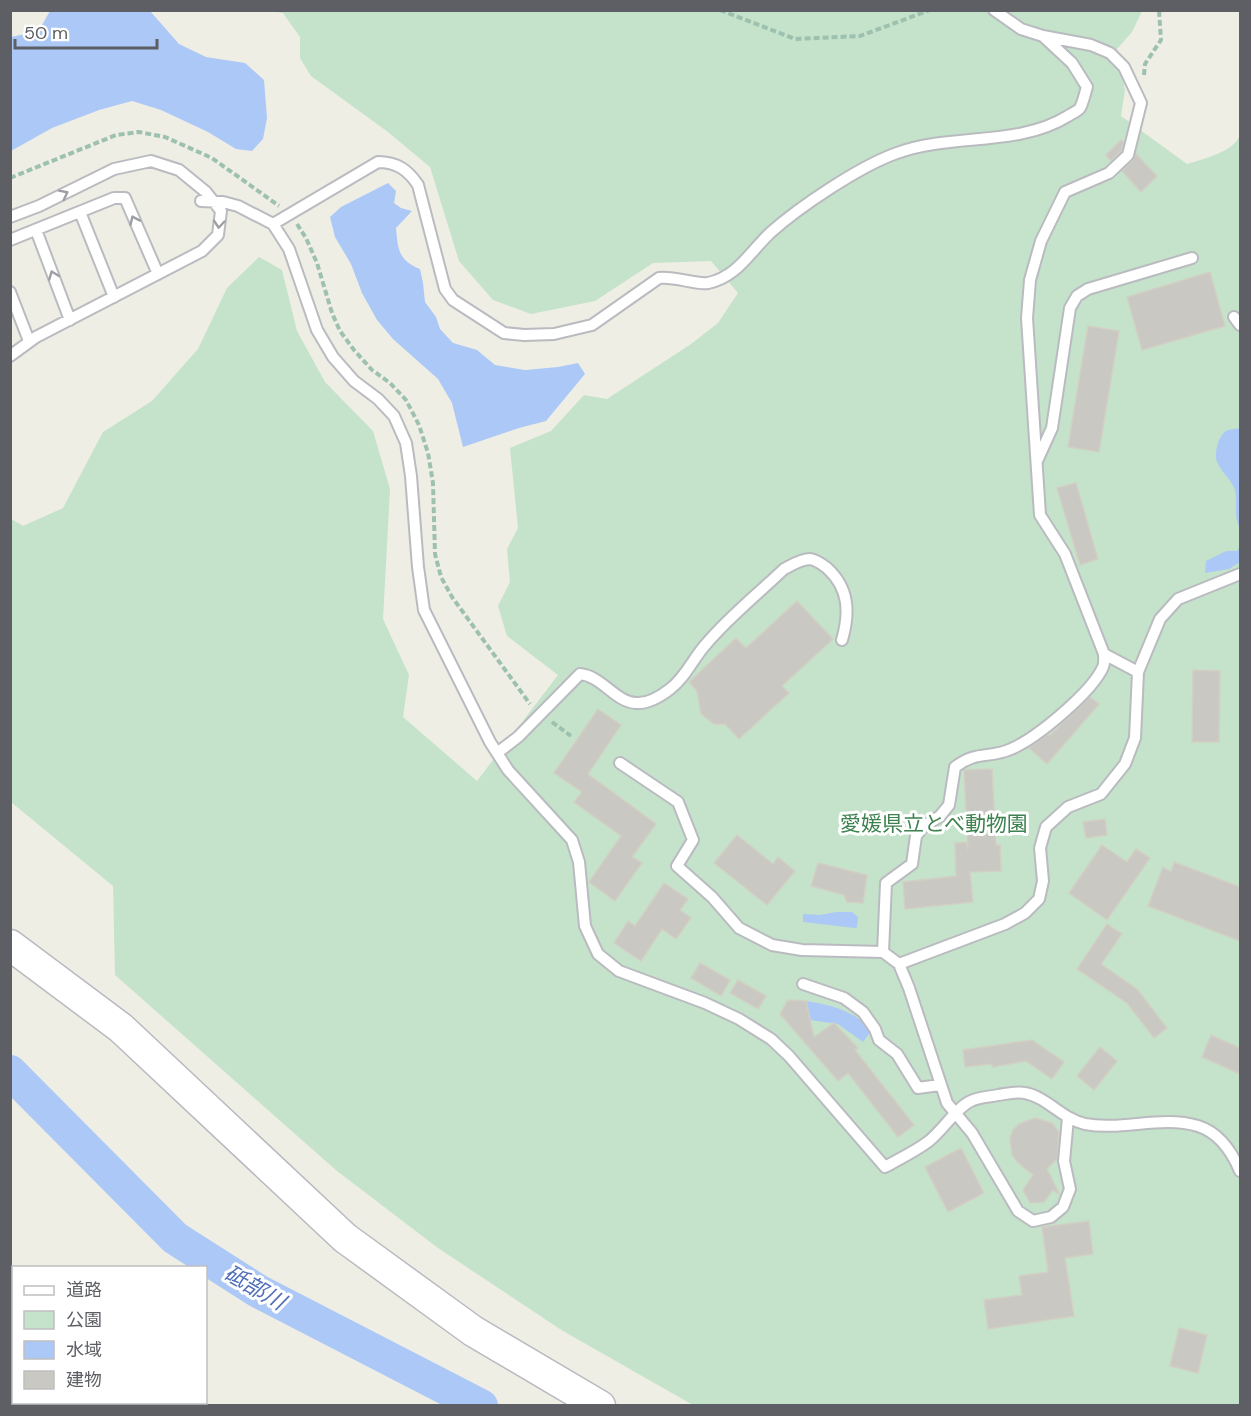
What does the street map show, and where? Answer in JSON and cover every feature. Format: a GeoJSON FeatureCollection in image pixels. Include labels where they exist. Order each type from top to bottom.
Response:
{"type":"FeatureCollection","features":[{"type":"Feature","properties":{"kind":"street"},"geometry":{"type":"LineString","coordinates":[[10,945],[121,1028],[345,1238],[473,1331],[600,1406]]}},
{"type":"Feature","properties":{"kind":"lane"},"geometry":{"type":"LineString","coordinates":[[883,952],[886,883],[912,864],[916,836],[924,826],[940,816],[949,805],[955,767],[975,755],[1009,750],[1034,738],[1074,701],[1104,666],[1104,654],[1065,554],[1040,515],[1027,318],[1030,280],[1041,241],[1065,192],[1109,173],[1128,155],[1141,103],[1124,68],[1110,53],[1091,45],[1043,36],[1021,29],[994,10]]}},
{"type":"Feature","properties":{"kind":"lane"},"geometry":{"type":"LineString","coordinates":[[273,224],[378,162],[392,162],[410,174],[418,185],[445,289],[453,300],[504,333],[524,335],[564,332],[592,325],[658,278],[668,277],[705,284],[725,278],[742,265],[771,232],[816,198],[875,162],[898,152],[962,140],[1007,136],[1051,126],[1080,108],[1087,87],[1072,63],[1043,36]]}},
{"type":"Feature","properties":{"kind":"lane"},"geometry":{"type":"LineString","coordinates":[[10,217],[39,206],[114,169],[151,161],[179,170],[206,192],[221,211],[218,235],[202,250],[29,341],[10,356]]}},
{"type":"Feature","properties":{"kind":"lane"},"geometry":{"type":"LineString","coordinates":[[10,240],[114,198],[124,198],[158,274]]}},
{"type":"Feature","properties":{"kind":"lane"},"geometry":{"type":"LineString","coordinates":[[201,201],[223,202],[238,206],[273,224],[288,249],[317,330],[333,357],[354,381],[378,399],[394,416],[406,443],[424,610],[497,753],[515,778],[572,840],[579,862],[585,926],[598,954],[619,971],[705,1003],[739,1019],[771,1039],[789,1056],[885,1167],[927,1143],[947,1125],[962,1106],[972,1100],[1024,1093],[1039,1098],[1068,1118],[1084,1124],[1109,1127],[1173,1122],[1198,1126],[1211,1132],[1225,1143],[1240,1171]]}},
{"type":"Feature","properties":{"kind":"lane"},"geometry":{"type":"LineString","coordinates":[[80,212],[114,297]]}},
{"type":"Feature","properties":{"kind":"lane"},"geometry":{"type":"LineString","coordinates":[[36,230],[70,320]]}},
{"type":"Feature","properties":{"kind":"lane"},"geometry":{"type":"LineString","coordinates":[[1036,464],[1052,428],[1070,308],[1077,296],[1100,284],[1192,258]]}},
{"type":"Feature","properties":{"kind":"lane"},"geometry":{"type":"LineString","coordinates":[[10,292],[29,341]]}},
{"type":"Feature","properties":{"kind":"lane"},"geometry":{"type":"LineString","coordinates":[[497,753],[518,737],[580,674],[594,678],[633,703],[641,704],[660,696],[686,674],[693,659],[708,642],[784,569],[798,562],[811,559],[822,564],[840,582],[846,596],[848,610],[842,640]]}},
{"type":"Feature","properties":{"kind":"lane"},"geometry":{"type":"LineString","coordinates":[[899,964],[1005,924],[1025,913],[1039,899],[1043,881],[1040,848],[1046,827],[1068,807],[1101,794],[1125,764],[1135,738],[1138,672],[1160,619],[1178,599],[1240,574]]}},
{"type":"Feature","properties":{"kind":"lane"},"geometry":{"type":"LineString","coordinates":[[1104,654],[1138,672]]}},
{"type":"Feature","properties":{"kind":"lane"},"geometry":{"type":"LineString","coordinates":[[620,763],[678,802],[693,840],[677,866],[712,897],[739,928],[772,945],[802,950],[883,952],[899,964],[947,1103],[972,1133],[1018,1211],[1034,1221],[1051,1217],[1063,1207],[1070,1189],[1064,1161],[1068,1118]]}},
{"type":"Feature","properties":{"kind":"lane"},"geometry":{"type":"LineString","coordinates":[[803,984],[844,998],[863,1012],[875,1029],[879,1040],[897,1054],[918,1088],[940,1085]]}},
{"type":"Feature","properties":{"kind":"path"},"geometry":{"type":"LineString","coordinates":[[720,10],[795,39],[860,36],[930,10]]}},
{"type":"Feature","properties":{"kind":"path"},"geometry":{"type":"LineString","coordinates":[[1141,103],[1145,64],[1161,40],[1160,10]]}},
{"type":"Feature","properties":{"kind":"green space","name":"愛媛県立とべ動物園"},"geometry":{"type":"Polygon","coordinates":[[[270,11],[1142,11],[1132,32],[1117,49],[1125,90],[1121,116],[1187,164],[1225,150],[1237,141],[1240,135],[1240,1405],[693,1405],[563,1331],[438,1248],[337,1171],[115,975],[113,886],[11,802],[10,518],[23,526],[63,508],[103,432],[152,401],[198,349],[227,288],[259,257],[282,270],[297,331],[325,382],[373,431],[390,489],[383,619],[409,675],[403,717],[477,781],[558,675],[507,636],[498,606],[510,582],[507,549],[518,528],[510,448],[551,431],[584,395],[607,399],[691,344],[718,323],[738,293],[711,261],[653,263],[595,301],[531,314],[493,300],[459,261],[430,167],[388,132],[311,76],[300,58],[300,37],[283,13],[270,11]]]}},
{"type":"Feature","properties":{"kind":"water"},"geometry":{"type":"Polygon","coordinates":[[[50,11],[150,11],[179,44],[206,57],[245,63],[264,80],[267,118],[263,139],[252,151],[236,149],[208,132],[161,110],[132,101],[99,110],[52,128],[11,151],[11,37],[35,32],[50,11]]]}},
{"type":"Feature","properties":{"kind":"water"},"geometry":{"type":"Polygon","coordinates":[[[388,183],[396,191],[394,203],[412,211],[396,228],[400,253],[407,262],[420,269],[425,302],[436,317],[440,329],[453,343],[477,350],[495,365],[525,370],[578,363],[585,374],[546,421],[463,447],[452,403],[438,379],[393,339],[377,320],[362,293],[351,264],[335,237],[330,217],[341,207],[388,183]]]}},
{"type":"Feature","properties":{"kind":"water"},"geometry":{"type":"Polygon","coordinates":[[[1240,428],[1240,528],[1237,519],[1235,490],[1219,466],[1216,454],[1217,445],[1223,433],[1240,428]]]}},
{"type":"Feature","properties":{"kind":"water"},"geometry":{"type":"Polygon","coordinates":[[[1240,547],[1240,562],[1229,569],[1205,573],[1206,561],[1226,551],[1237,551],[1240,547]]]}},
{"type":"Feature","properties":{"kind":"water"},"geometry":{"type":"Polygon","coordinates":[[[852,912],[858,917],[857,927],[803,922],[803,914],[820,915],[852,912]]]}},
{"type":"Feature","properties":{"kind":"water"},"geometry":{"type":"Polygon","coordinates":[[[806,1001],[824,1004],[851,1014],[866,1024],[871,1031],[863,1042],[838,1024],[810,1020],[806,1001]]]}},
{"type":"Feature","properties":{"kind":"building"},"geometry":{"type":"Polygon","coordinates":[[[1121,140],[1124,142],[1121,151],[1111,161],[1106,155],[1121,140]]]}},
{"type":"Feature","properties":{"kind":"building"},"geometry":{"type":"Polygon","coordinates":[[[1136,154],[1157,176],[1141,192],[1122,171],[1136,154]]]}},
{"type":"Feature","properties":{"kind":"building"},"geometry":{"type":"Polygon","coordinates":[[[1210,272],[1225,326],[1142,350],[1127,297],[1210,272]]]}},
{"type":"Feature","properties":{"kind":"building"},"geometry":{"type":"Polygon","coordinates":[[[1088,326],[1119,331],[1099,452],[1068,447],[1088,326]]]}},
{"type":"Feature","properties":{"kind":"building"},"geometry":{"type":"Polygon","coordinates":[[[1076,483],[1098,559],[1080,565],[1057,488],[1076,483]]]}},
{"type":"Feature","properties":{"kind":"building"},"geometry":{"type":"Polygon","coordinates":[[[797,601],[833,639],[782,686],[789,693],[739,739],[725,724],[714,724],[701,714],[697,691],[689,682],[736,638],[746,648],[797,601]]]}},
{"type":"Feature","properties":{"kind":"building"},"geometry":{"type":"Polygon","coordinates":[[[1193,670],[1220,671],[1219,742],[1192,742],[1193,670]]]}},
{"type":"Feature","properties":{"kind":"building"},"geometry":{"type":"Polygon","coordinates":[[[1090,697],[1099,704],[1047,764],[1029,748],[1047,735],[1049,736],[1090,697]]]}},
{"type":"Feature","properties":{"kind":"building"},"geometry":{"type":"Polygon","coordinates":[[[598,709],[621,725],[588,774],[656,824],[632,857],[642,863],[615,901],[589,882],[621,836],[574,802],[582,792],[554,773],[598,709]]]}},
{"type":"Feature","properties":{"kind":"building"},"geometry":{"type":"Polygon","coordinates":[[[992,769],[996,845],[1000,845],[1001,871],[970,872],[973,902],[905,909],[903,882],[956,876],[955,843],[967,842],[968,850],[964,770],[992,769]]]}},
{"type":"Feature","properties":{"kind":"building"},"geometry":{"type":"Polygon","coordinates":[[[1105,819],[1107,835],[1086,838],[1083,822],[1105,819]]]}},
{"type":"Feature","properties":{"kind":"building"},"geometry":{"type":"Polygon","coordinates":[[[737,835],[773,864],[778,857],[795,871],[767,905],[714,863],[737,835]]]}},
{"type":"Feature","properties":{"kind":"building"},"geometry":{"type":"Polygon","coordinates":[[[1102,845],[1127,862],[1136,849],[1150,858],[1107,920],[1069,893],[1102,845]]]}},
{"type":"Feature","properties":{"kind":"building"},"geometry":{"type":"Polygon","coordinates":[[[1174,862],[1240,887],[1240,941],[1148,906],[1163,867],[1171,872],[1174,862]]]}},
{"type":"Feature","properties":{"kind":"building"},"geometry":{"type":"Polygon","coordinates":[[[818,863],[867,875],[863,903],[847,902],[844,895],[811,886],[818,863]]]}},
{"type":"Feature","properties":{"kind":"building"},"geometry":{"type":"Polygon","coordinates":[[[664,883],[688,899],[680,910],[691,918],[676,939],[662,929],[641,961],[614,943],[628,921],[635,926],[664,883]]]}},
{"type":"Feature","properties":{"kind":"building"},"geometry":{"type":"Polygon","coordinates":[[[1107,924],[1122,934],[1101,964],[1137,989],[1167,1028],[1154,1038],[1127,1003],[1077,969],[1107,924]]]}},
{"type":"Feature","properties":{"kind":"building"},"geometry":{"type":"Polygon","coordinates":[[[700,963],[730,980],[721,996],[691,978],[700,963]]]}},
{"type":"Feature","properties":{"kind":"building"},"geometry":{"type":"Polygon","coordinates":[[[738,980],[766,996],[758,1009],[730,993],[738,980]]]}},
{"type":"Feature","properties":{"kind":"building"},"geometry":{"type":"Polygon","coordinates":[[[788,1000],[806,1001],[814,1037],[834,1023],[858,1048],[855,1050],[914,1125],[898,1137],[848,1073],[838,1081],[780,1014],[788,1000]]]}},
{"type":"Feature","properties":{"kind":"building"},"geometry":{"type":"Polygon","coordinates":[[[1211,1035],[1240,1048],[1240,1074],[1202,1057],[1211,1035]]]}},
{"type":"Feature","properties":{"kind":"building"},"geometry":{"type":"Polygon","coordinates":[[[1032,1040],[1064,1062],[1052,1079],[1026,1061],[992,1067],[992,1064],[965,1067],[963,1050],[1032,1040]]]}},
{"type":"Feature","properties":{"kind":"building"},"geometry":{"type":"Polygon","coordinates":[[[1100,1047],[1117,1061],[1094,1090],[1077,1076],[1100,1047]]]}},
{"type":"Feature","properties":{"kind":"building"},"geometry":{"type":"Polygon","coordinates":[[[1035,1118],[1052,1123],[1059,1132],[1057,1159],[1047,1169],[1060,1195],[1053,1190],[1044,1202],[1030,1203],[1023,1190],[1033,1175],[1012,1155],[1010,1138],[1013,1130],[1019,1124],[1035,1118]]]}},
{"type":"Feature","properties":{"kind":"building"},"geometry":{"type":"Polygon","coordinates":[[[961,1148],[984,1193],[948,1212],[925,1167],[961,1148]]]}},
{"type":"Feature","properties":{"kind":"building"},"geometry":{"type":"Polygon","coordinates":[[[1089,1221],[1093,1254],[1065,1258],[1074,1316],[988,1329],[984,1300],[1022,1295],[1019,1276],[1048,1272],[1042,1227],[1089,1221]]]}},
{"type":"Feature","properties":{"kind":"building"},"geometry":{"type":"Polygon","coordinates":[[[1179,1328],[1207,1335],[1198,1373],[1170,1366],[1179,1328]]]}},
{"type":"Feature","properties":{"kind":"waterway","name":"砥部川"},"geometry":{"type":"LineString","coordinates":[[10,1072],[175,1238],[258,1291],[481,1406]]}}]}
